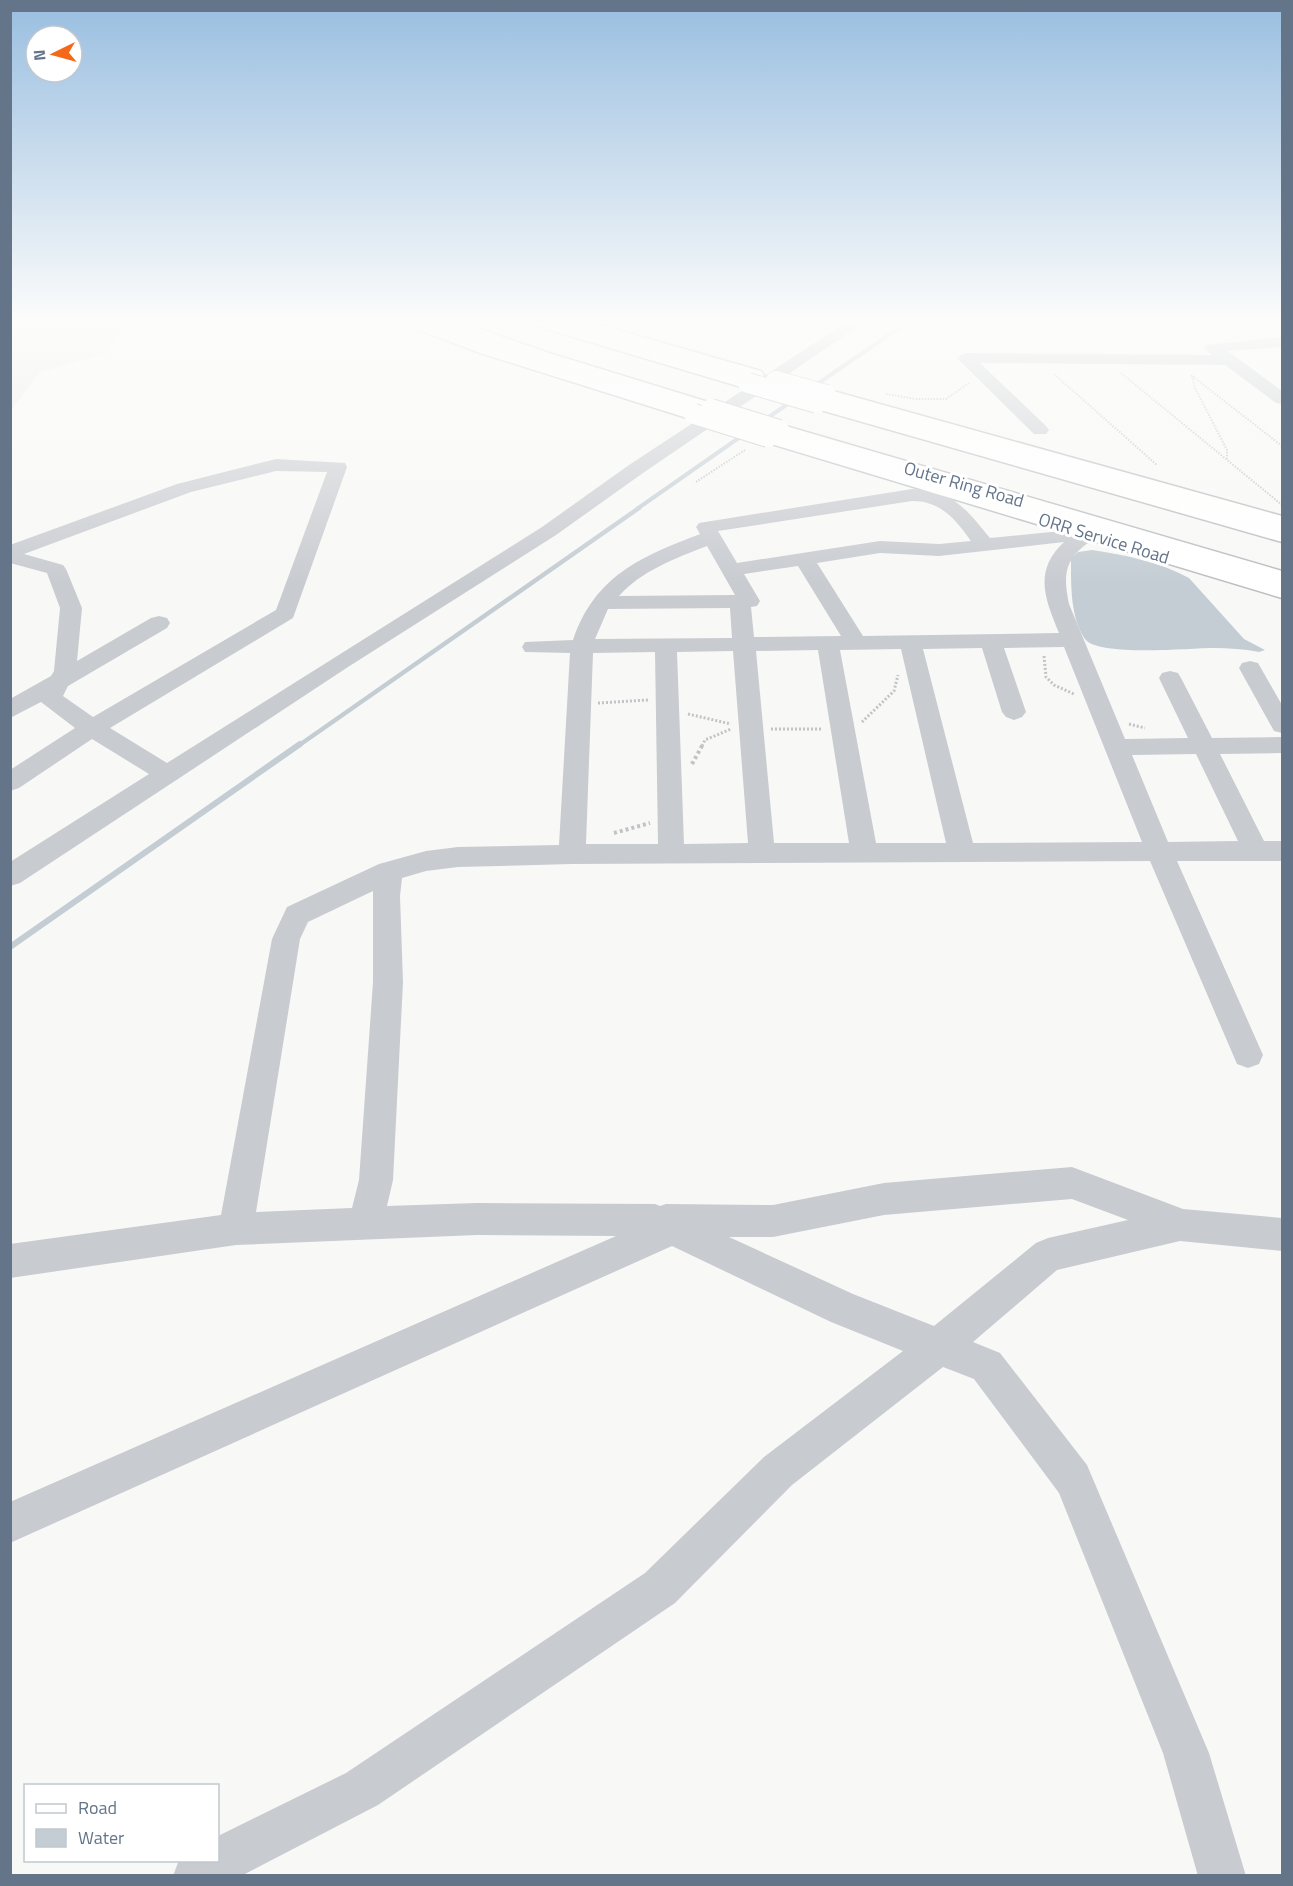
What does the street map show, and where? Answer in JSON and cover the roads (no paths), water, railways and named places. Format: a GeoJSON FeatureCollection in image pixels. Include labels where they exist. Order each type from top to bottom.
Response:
{"type":"FeatureCollection","features":[{"type":"Feature","properties":{"kind":"main road","name":"ORR Service Road"},"geometry":{"type":"LineString","coordinates":[[693,409],[912,481],[1074,538],[1206,568],[1282,591]]}},
{"type":"Feature","properties":{"kind":"main road"},"geometry":{"type":"LineString","coordinates":[[694,409],[703,412]]}},
{"type":"Feature","properties":{"kind":"main road","name":"Outer Ring Road"},"geometry":{"type":"LineString","coordinates":[[850,409],[897,426],[1282,533]]}},
{"type":"Feature","properties":{"kind":"main road"},"geometry":{"type":"LineString","coordinates":[[862,409],[970,436],[1282,523]]}},
{"type":"Feature","properties":{"kind":"main road"},"geometry":{"type":"LineString","coordinates":[[897,426],[970,436]]}},
{"type":"Feature","properties":{"kind":"main road","name":"Outer Ring Road"},"geometry":{"type":"LineString","coordinates":[[773,434],[852,451],[1282,580]]}},
{"type":"Feature","properties":{"kind":"main road"},"geometry":{"type":"LineString","coordinates":[[852,451],[912,481]]}},
{"type":"Feature","properties":{"kind":"main road"},"geometry":{"type":"LineString","coordinates":[[1228,508],[1282,533]]}},
{"type":"Feature","properties":{"kind":"main road"},"geometry":{"type":"LineString","coordinates":[[1206,568],[1282,580]]}},
{"type":"Feature","properties":{"kind":"street"},"geometry":{"type":"LineString","coordinates":[[10,876],[340,662],[549,531],[726,409]]}},
{"type":"Feature","properties":{"kind":"street"},"geometry":{"type":"LineString","coordinates":[[1018,409],[1040,430]]}},
{"type":"Feature","properties":{"kind":"street"},"geometry":{"type":"LineString","coordinates":[[10,554],[184,488],[276,465],[338,467],[285,613],[92,728],[10,782]]}},
{"type":"Feature","properties":{"kind":"street"},"geometry":{"type":"LineString","coordinates":[[731,570],[804,559],[825,532],[927,495],[947,502],[986,546]]}},
{"type":"Feature","properties":{"kind":"street"},"geometry":{"type":"LineString","coordinates":[[972,529],[1018,523],[1074,538]]}},
{"type":"Feature","properties":{"kind":"street"},"geometry":{"type":"LineString","coordinates":[[600,603],[749,601],[706,527],[825,532],[879,548],[924,550],[1074,538]]}},
{"type":"Feature","properties":{"kind":"street"},"geometry":{"type":"LineString","coordinates":[[572,854],[582,646],[589,624],[608,592],[636,571],[666,555],[712,537]]}},
{"type":"Feature","properties":{"kind":"street"},"geometry":{"type":"LineString","coordinates":[[1074,538],[1057,561],[1053,580],[1058,604],[1159,851],[1248,1055]]}},
{"type":"Feature","properties":{"kind":"street"},"geometry":{"type":"LineString","coordinates":[[10,554],[56,569],[71,608],[64,671],[50,698],[92,728],[167,774]]}},
{"type":"Feature","properties":{"kind":"street"},"geometry":{"type":"LineString","coordinates":[[804,559],[856,643]]}},
{"type":"Feature","properties":{"kind":"street"},"geometry":{"type":"LineString","coordinates":[[740,601],[762,853]]}},
{"type":"Feature","properties":{"kind":"street"},"geometry":{"type":"LineString","coordinates":[[10,710],[159,623]]}},
{"type":"Feature","properties":{"kind":"street"},"geometry":{"type":"LineString","coordinates":[[533,647],[856,643],[912,651],[990,641],[1072,640]]}},
{"type":"Feature","properties":{"kind":"street"},"geometry":{"type":"LineString","coordinates":[[990,641],[1014,712]]}},
{"type":"Feature","properties":{"kind":"street"},"geometry":{"type":"LineString","coordinates":[[828,643],[864,852]]}},
{"type":"Feature","properties":{"kind":"street"},"geometry":{"type":"LineString","coordinates":[[666,645],[670,853]]}},
{"type":"Feature","properties":{"kind":"street"},"geometry":{"type":"LineString","coordinates":[[912,651],[962,852]]}},
{"type":"Feature","properties":{"kind":"street"},"geometry":{"type":"LineString","coordinates":[[1170,678],[1205,746],[1269,851]]}},
{"type":"Feature","properties":{"kind":"street"},"geometry":{"type":"LineString","coordinates":[[1264,679],[1282,725]]}},
{"type":"Feature","properties":{"kind":"street"},"geometry":{"type":"LineString","coordinates":[[1116,747],[1282,745]]}},
{"type":"Feature","properties":{"kind":"street"},"geometry":{"type":"LineString","coordinates":[[236,1229],[286,939],[297,915],[389,871],[426,861],[458,857],[572,854],[1269,851]]}},
{"type":"Feature","properties":{"kind":"street"},"geometry":{"type":"LineString","coordinates":[[366,1223],[376,1180],[378,1157],[388,982],[386,896],[389,871]]}},
{"type":"Feature","properties":{"kind":"street"},"geometry":{"type":"LineString","coordinates":[[10,1261],[236,1229],[477,1219],[664,1224],[773,1221],[884,1199],[1072,1183],[1180,1225],[1282,1234]]}},
{"type":"Feature","properties":{"kind":"street"},"geometry":{"type":"LineString","coordinates":[[219,1861],[362,1789],[660,1588],[778,1471],[938,1347],[1048,1254],[1180,1225],[1282,1215]]}},
{"type":"Feature","properties":{"kind":"street"},"geometry":{"type":"LineString","coordinates":[[10,1523],[664,1224],[844,1309],[987,1366],[1073,1479],[1186,1753],[1222,1875]]}},
{"type":"Feature","properties":{"kind":"street"},"geometry":{"type":"LineString","coordinates":[[197,1875],[217,1862]]}},
{"type":"Feature","properties":{"kind":"water"},"geometry":{"type":"Polygon","coordinates":[[[1092,550],[1142,560],[1189,578],[1244,639],[1265,650],[1259,652],[1219,648],[1125,650],[1093,645],[1085,639],[1076,621],[1071,579],[1071,558],[1078,552],[1092,550]]]}},
{"type":"Feature","properties":{"kind":"waterway"},"geometry":{"type":"LineString","coordinates":[[763,421],[780,409]]}},
{"type":"Feature","properties":{"kind":"waterway"},"geometry":{"type":"LineString","coordinates":[[637,509],[743,435]]}},
{"type":"Feature","properties":{"kind":"waterway"},"geometry":{"type":"LineString","coordinates":[[298,746],[639,508]]}},
{"type":"Feature","properties":{"kind":"waterway"},"geometry":{"type":"LineString","coordinates":[[10,947],[300,744]]}}]}
